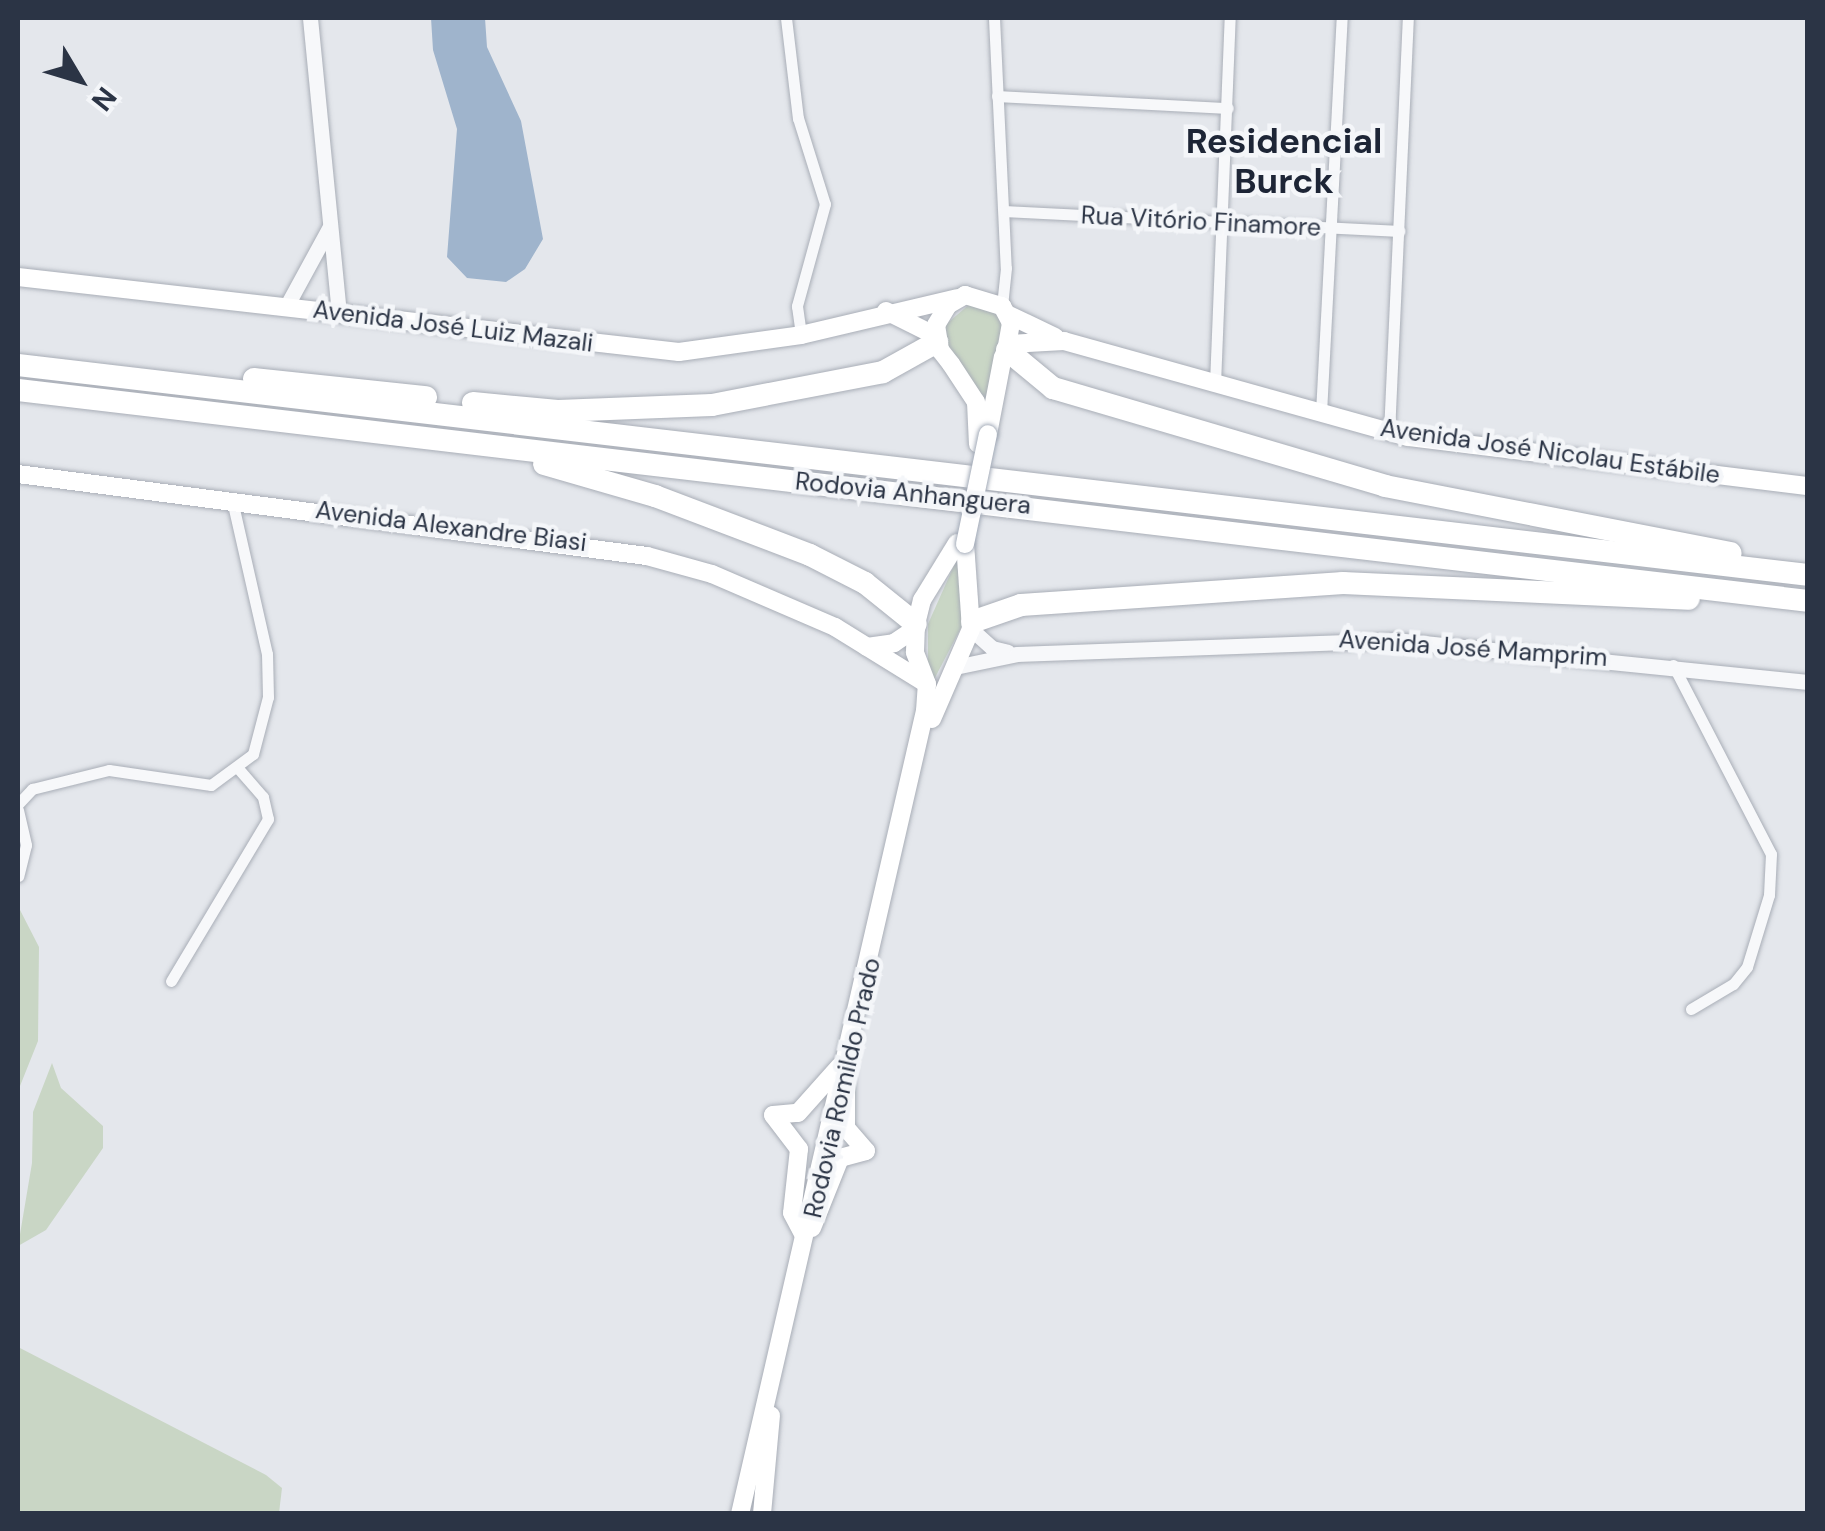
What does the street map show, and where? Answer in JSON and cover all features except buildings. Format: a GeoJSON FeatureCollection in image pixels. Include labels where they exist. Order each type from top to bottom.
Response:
{"type":"FeatureCollection","features":[{"type":"Feature","properties":{"kind":"highway"},"geometry":{"type":"LineString","coordinates":[[132,378],[288,380],[558,411],[644,410],[712,405],[883,372],[936,339]]}},
{"type":"Feature","properties":{"kind":"highway"},"geometry":{"type":"LineString","coordinates":[[1007,350],[1053,388],[1385,486],[1808,572]]}},
{"type":"Feature","properties":{"kind":"highway","name":"Rodovia Anhanguera"},"geometry":{"type":"LineString","coordinates":[[18,365],[1808,572]]}},
{"type":"Feature","properties":{"kind":"highway","name":"Rodovia Anhanguera"},"geometry":{"type":"LineString","coordinates":[[18,390],[1808,603]]}},
{"type":"Feature","properties":{"kind":"highway"},"geometry":{"type":"LineString","coordinates":[[473,444],[655,496],[810,555],[865,583],[916,626]]}},
{"type":"Feature","properties":{"kind":"highway"},"geometry":{"type":"LineString","coordinates":[[972,625],[1021,604],[1343,582],[1808,603]]}},
{"type":"Feature","properties":{"kind":"main road","name":"Avenida José Luiz Mazali"},"geometry":{"type":"LineString","coordinates":[[18,278],[679,352],[801,336],[885,311],[957,298]]}},
{"type":"Feature","properties":{"kind":"main road","name":"Avenida José Nicolau Estábile"},"geometry":{"type":"LineString","coordinates":[[957,298],[973,294],[1064,341],[1389,432],[1808,486]]}},
{"type":"Feature","properties":{"kind":"main road"},"geometry":{"type":"LineString","coordinates":[[936,339],[940,314],[957,298]]}},
{"type":"Feature","properties":{"kind":"main road"},"geometry":{"type":"LineString","coordinates":[[972,625],[961,543],[1007,350],[1004,310]]}},
{"type":"Feature","properties":{"kind":"main road"},"geometry":{"type":"LineString","coordinates":[[885,311],[936,339],[976,402],[983,439]]}},
{"type":"Feature","properties":{"kind":"main road","name":"Avenida José Nicolau Estábile"},"geometry":{"type":"LineString","coordinates":[[1007,350],[1064,341]]}},
{"type":"Feature","properties":{"kind":"main road","name":"Avenida Alexandre Biasi"},"geometry":{"type":"LineString","coordinates":[[18,474],[647,556],[712,574],[865,647],[927,684]]}},
{"type":"Feature","properties":{"kind":"main road"},"geometry":{"type":"LineString","coordinates":[[927,684],[915,652],[922,600],[961,543]]}},
{"type":"Feature","properties":{"kind":"main road","name":"Rodovia Romildo Prado"},"geometry":{"type":"LineString","coordinates":[[843,1069],[934,711],[972,625]]}},
{"type":"Feature","properties":{"kind":"main road"},"geometry":{"type":"LineString","coordinates":[[865,647],[894,643],[916,626]]}},
{"type":"Feature","properties":{"kind":"main road","name":"Rodovia Romildo Prado"},"geometry":{"type":"LineString","coordinates":[[740,1514],[927,684]]}},
{"type":"Feature","properties":{"kind":"main road"},"geometry":{"type":"LineString","coordinates":[[806,1234],[840,1158],[866,1151],[846,1128],[843,1069]]}},
{"type":"Feature","properties":{"kind":"main road"},"geometry":{"type":"LineString","coordinates":[[806,1234],[792,1212],[799,1149],[773,1115],[798,1113],[843,1069]]}},
{"type":"Feature","properties":{"kind":"main road","name":"Rodovia Romildo Prado"},"geometry":{"type":"LineString","coordinates":[[749,1514],[806,1234]]}},
{"type":"Feature","properties":{"kind":"main road"},"geometry":{"type":"LineString","coordinates":[[762,1514],[771,1415]]}},
{"type":"Feature","properties":{"kind":"main road"},"geometry":{"type":"LineString","coordinates":[[726,1514],[750,1470]]}},
{"type":"Feature","properties":{"kind":"street"},"geometry":{"type":"LineString","coordinates":[[310,18],[339,313]]}},
{"type":"Feature","properties":{"kind":"street"},"geometry":{"type":"LineString","coordinates":[[786,18],[798,118],[825,204],[796,306],[801,336]]}},
{"type":"Feature","properties":{"kind":"street"},"geometry":{"type":"LineString","coordinates":[[994,18],[1004,211],[1004,310]]}},
{"type":"Feature","properties":{"kind":"street"},"geometry":{"type":"LineString","coordinates":[[1215,384],[1230,18]]}},
{"type":"Feature","properties":{"kind":"street"},"geometry":{"type":"LineString","coordinates":[[1321,413],[1342,18]]}},
{"type":"Feature","properties":{"kind":"street"},"geometry":{"type":"LineString","coordinates":[[1389,432],[1408,18]]}},
{"type":"Feature","properties":{"kind":"street"},"geometry":{"type":"LineString","coordinates":[[997,96],[1228,108]]}},
{"type":"Feature","properties":{"kind":"street","name":"Rua Vitório Finamore"},"geometry":{"type":"LineString","coordinates":[[1004,211],[1399,231]]}},
{"type":"Feature","properties":{"kind":"street"},"geometry":{"type":"LineString","coordinates":[[286,307],[331,224]]}},
{"type":"Feature","properties":{"kind":"street"},"geometry":{"type":"LineString","coordinates":[[18,876],[26,835],[18,807],[32,789],[82,774],[138,773],[193,787],[224,782],[239,769],[263,730],[267,654],[232,500]]}},
{"type":"Feature","properties":{"kind":"street","name":"Avenida José Mamprim"},"geometry":{"type":"LineString","coordinates":[[972,625],[992,648],[1017,654]]}},
{"type":"Feature","properties":{"kind":"street","name":"Avenida José Mamprim"},"geometry":{"type":"LineString","coordinates":[[954,667],[1017,654],[1394,640],[1673,665],[1808,682]]}},
{"type":"Feature","properties":{"kind":"street"},"geometry":{"type":"LineString","coordinates":[[1673,665],[1771,854],[1769,895],[1747,967],[1733,984],[1691,1009]]}},
{"type":"Feature","properties":{"kind":"street"},"geometry":{"type":"LineString","coordinates":[[171,981],[268,819],[263,797],[239,769]]}},
{"type":"Feature","properties":{"kind":"green space"},"geometry":{"type":"Polygon","coordinates":[[[972,302],[991,307],[1003,322],[986,424],[950,355],[943,327],[972,302]]]}},
{"type":"Feature","properties":{"kind":"green space"},"geometry":{"type":"Polygon","coordinates":[[[960,552],[962,626],[928,691],[928,624],[960,552]]]}},
{"type":"Feature","properties":{"kind":"green space"},"geometry":{"type":"Polygon","coordinates":[[[18,884],[19,908],[39,947],[38,1041],[18,1091],[18,884]]]}},
{"type":"Feature","properties":{"kind":"green space"},"geometry":{"type":"Polygon","coordinates":[[[52,1063],[61,1088],[103,1126],[103,1148],[46,1230],[18,1246],[32,1163],[33,1112],[52,1063]]]}},
{"type":"Feature","properties":{"kind":"green space"},"geometry":{"type":"Polygon","coordinates":[[[18,1347],[266,1475],[282,1488],[279,1513],[18,1513],[18,1347]]]}},
{"type":"Feature","properties":{"kind":"water"},"geometry":{"type":"Polygon","coordinates":[[[431,18],[485,18],[487,47],[521,121],[543,239],[525,269],[506,282],[467,278],[447,257],[457,129],[433,50],[431,18]]]}},
{"type":"Feature","properties":{"kind":"district","name":"Residencial Burck"},"geometry":{"type":"Point","coordinates":[1284,161]}}]}
